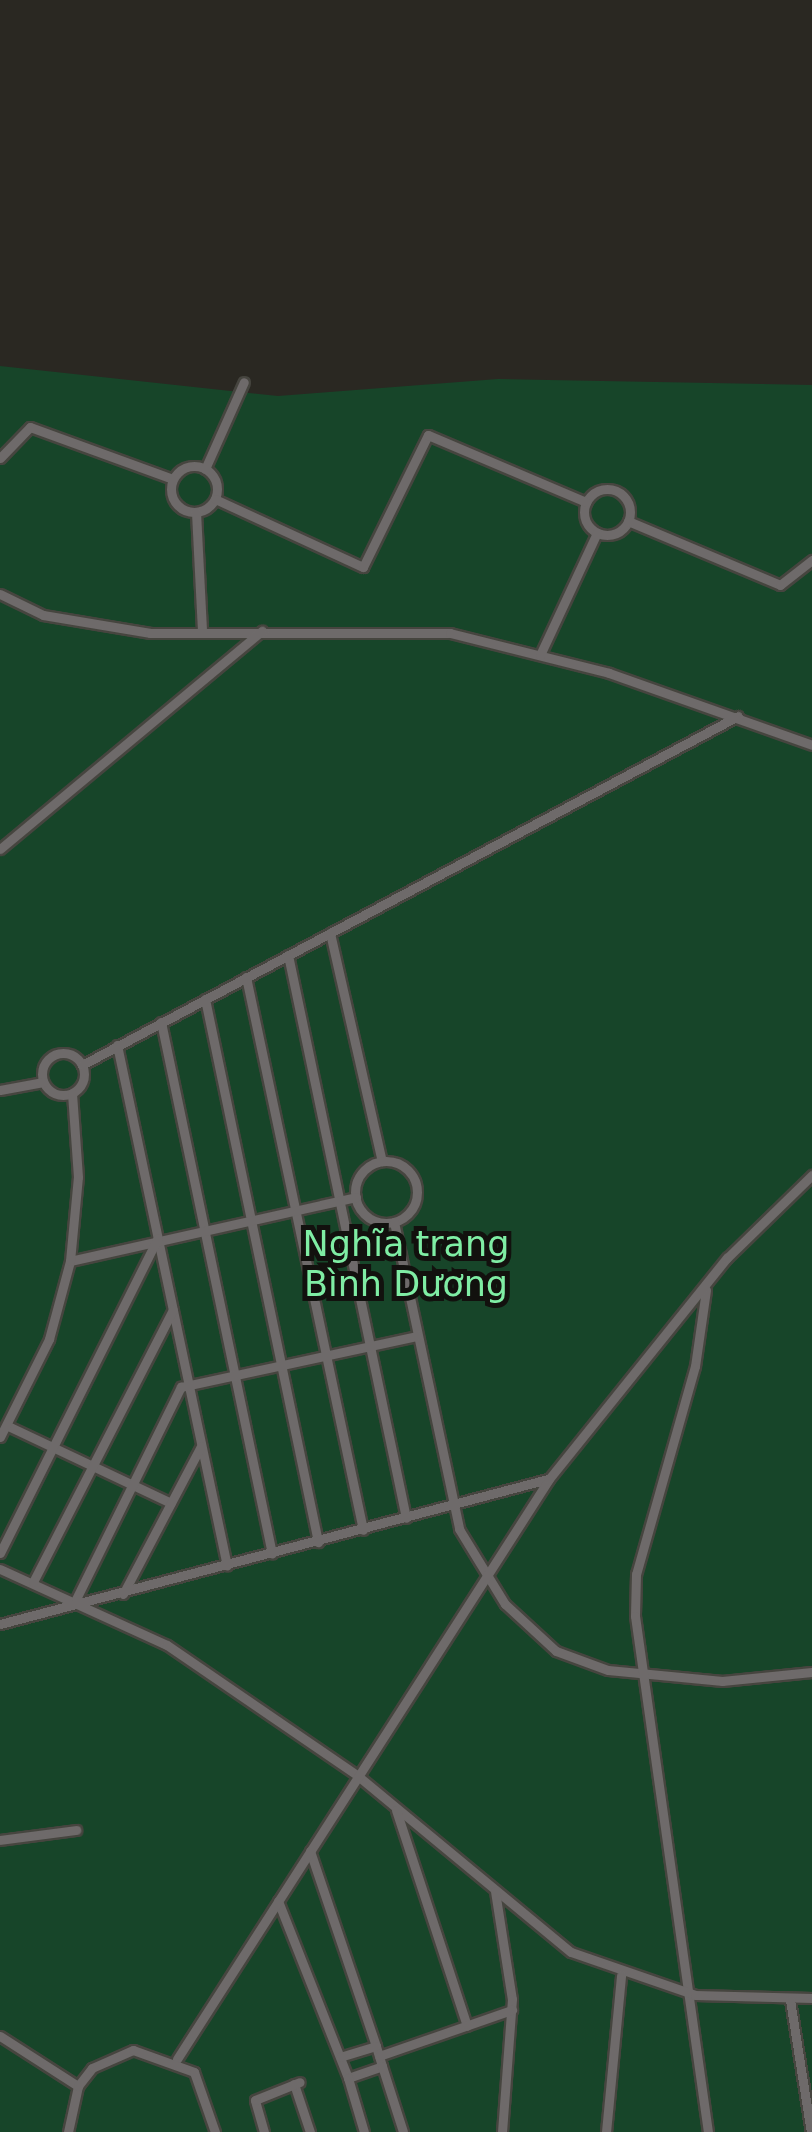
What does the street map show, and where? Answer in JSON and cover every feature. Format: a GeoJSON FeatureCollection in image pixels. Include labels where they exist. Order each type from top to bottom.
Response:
{"type":"FeatureCollection","features":[{"type":"Feature","properties":{"kind":"lane"},"geometry":{"type":"LineString","coordinates":[[244,382],[205,468],[215,499],[358,566],[370,560],[428,435],[586,502],[617,490],[628,522]]}},
{"type":"Feature","properties":{"kind":"lane"},"geometry":{"type":"LineString","coordinates":[[0,458],[30,427],[173,480],[205,468]]}},
{"type":"Feature","properties":{"kind":"lane"},"geometry":{"type":"LineString","coordinates":[[173,480],[174,500],[196,512]]}},
{"type":"Feature","properties":{"kind":"lane"},"geometry":{"type":"LineString","coordinates":[[196,512],[215,499]]}},
{"type":"Feature","properties":{"kind":"lane"},"geometry":{"type":"LineString","coordinates":[[586,502],[598,533]]}},
{"type":"Feature","properties":{"kind":"lane"},"geometry":{"type":"LineString","coordinates":[[196,512],[202,632]]}},
{"type":"Feature","properties":{"kind":"lane"},"geometry":{"type":"LineString","coordinates":[[540,654],[598,533],[628,522],[780,584],[812,560]]}},
{"type":"Feature","properties":{"kind":"lane"},"geometry":{"type":"LineString","coordinates":[[0,594],[93,626],[202,632],[398,627],[540,654],[738,716],[812,745]]}},
{"type":"Feature","properties":{"kind":"lane"},"geometry":{"type":"LineString","coordinates":[[0,849],[262,631]]}},
{"type":"Feature","properties":{"kind":"lane"},"geometry":{"type":"LineString","coordinates":[[0,1438],[49,1340],[70,1261],[78,1177],[72,1093],[82,1065],[738,716]]}},
{"type":"Feature","properties":{"kind":"lane"},"geometry":{"type":"LineString","coordinates":[[330,933],[382,1161]]}},
{"type":"Feature","properties":{"kind":"lane"},"geometry":{"type":"LineString","coordinates":[[288,955],[406,1518]]}},
{"type":"Feature","properties":{"kind":"lane"},"geometry":{"type":"LineString","coordinates":[[246,978],[362,1530]]}},
{"type":"Feature","properties":{"kind":"lane"},"geometry":{"type":"LineString","coordinates":[[205,998],[318,1542]]}},
{"type":"Feature","properties":{"kind":"lane"},"geometry":{"type":"LineString","coordinates":[[161,1022],[272,1554]]}},
{"type":"Feature","properties":{"kind":"lane"},"geometry":{"type":"LineString","coordinates":[[117,1045],[227,1566]]}},
{"type":"Feature","properties":{"kind":"lane"},"geometry":{"type":"LineString","coordinates":[[43,1082],[56,1054],[82,1065]]}},
{"type":"Feature","properties":{"kind":"lane"},"geometry":{"type":"LineString","coordinates":[[0,1090],[43,1082],[72,1093]]}},
{"type":"Feature","properties":{"kind":"lane"},"geometry":{"type":"LineString","coordinates":[[382,1161],[407,1170],[416,1186],[410,1212],[394,1222],[370,1219],[356,1197],[360,1175],[382,1161]]}},
{"type":"Feature","properties":{"kind":"lane"},"geometry":{"type":"LineString","coordinates":[[177,2059],[548,1478],[706,1287],[812,1175]]}},
{"type":"Feature","properties":{"kind":"lane"},"geometry":{"type":"LineString","coordinates":[[70,1261],[158,1238],[356,1197]]}},
{"type":"Feature","properties":{"kind":"lane"},"geometry":{"type":"LineString","coordinates":[[394,1222],[453,1505],[484,1578],[556,1652],[645,1678],[812,1672]]}},
{"type":"Feature","properties":{"kind":"lane"},"geometry":{"type":"LineString","coordinates":[[0,1553],[158,1238]]}},
{"type":"Feature","properties":{"kind":"lane"},"geometry":{"type":"LineString","coordinates":[[706,1287],[695,1366],[636,1574],[645,1678],[695,1995],[708,2132]]}},
{"type":"Feature","properties":{"kind":"lane"},"geometry":{"type":"LineString","coordinates":[[33,1582],[173,1310]]}},
{"type":"Feature","properties":{"kind":"lane"},"geometry":{"type":"LineString","coordinates":[[76,1599],[131,1484],[188,1382],[416,1336]]}},
{"type":"Feature","properties":{"kind":"lane"},"geometry":{"type":"LineString","coordinates":[[8,1426],[171,1503]]}},
{"type":"Feature","properties":{"kind":"lane"},"geometry":{"type":"LineString","coordinates":[[124,1594],[201,1446]]}},
{"type":"Feature","properties":{"kind":"lane"},"geometry":{"type":"LineString","coordinates":[[0,1624],[88,1604],[548,1478]]}},
{"type":"Feature","properties":{"kind":"lane"},"geometry":{"type":"LineString","coordinates":[[0,1569],[88,1604],[168,1645],[358,1776],[492,1884],[524,1921],[621,1976],[695,1995],[812,1998]]}},
{"type":"Feature","properties":{"kind":"lane"},"geometry":{"type":"LineString","coordinates":[[395,1806],[467,2026]]}},
{"type":"Feature","properties":{"kind":"lane"},"geometry":{"type":"LineString","coordinates":[[0,1840],[76,1830]]}},
{"type":"Feature","properties":{"kind":"lane"},"geometry":{"type":"LineString","coordinates":[[310,1850],[403,2132]]}},
{"type":"Feature","properties":{"kind":"lane"},"geometry":{"type":"LineString","coordinates":[[492,1884],[508,1932],[512,2010],[502,2132]]}},
{"type":"Feature","properties":{"kind":"lane"},"geometry":{"type":"LineString","coordinates":[[278,1901],[364,2132]]}},
{"type":"Feature","properties":{"kind":"lane"},"geometry":{"type":"LineString","coordinates":[[606,2132],[621,1976]]}},
{"type":"Feature","properties":{"kind":"lane"},"geometry":{"type":"LineString","coordinates":[[790,2000],[811,2132]]}},
{"type":"Feature","properties":{"kind":"lane"},"geometry":{"type":"LineString","coordinates":[[343,2068],[512,2010]]}},
{"type":"Feature","properties":{"kind":"lane"},"geometry":{"type":"LineString","coordinates":[[0,2036],[78,2086]]}},
{"type":"Feature","properties":{"kind":"lane"},"geometry":{"type":"LineString","coordinates":[[68,2132],[78,2086],[92,2068],[134,2050],[177,2059],[207,2089],[216,2132]]}},
{"type":"Feature","properties":{"kind":"lane"},"geometry":{"type":"LineString","coordinates":[[343,2068],[379,2056]]}},
{"type":"Feature","properties":{"kind":"lane"},"geometry":{"type":"LineString","coordinates":[[264,2132],[255,2100],[297,2083],[310,2132]]}},
{"type":"Feature","properties":{"kind":"green space","name":"Nghĩa trang Bình Dương"},"geometry":{"type":"Polygon","coordinates":[[[0,366],[278,396],[498,379],[812,385],[812,2132],[0,2132],[0,366]]]}}]}
